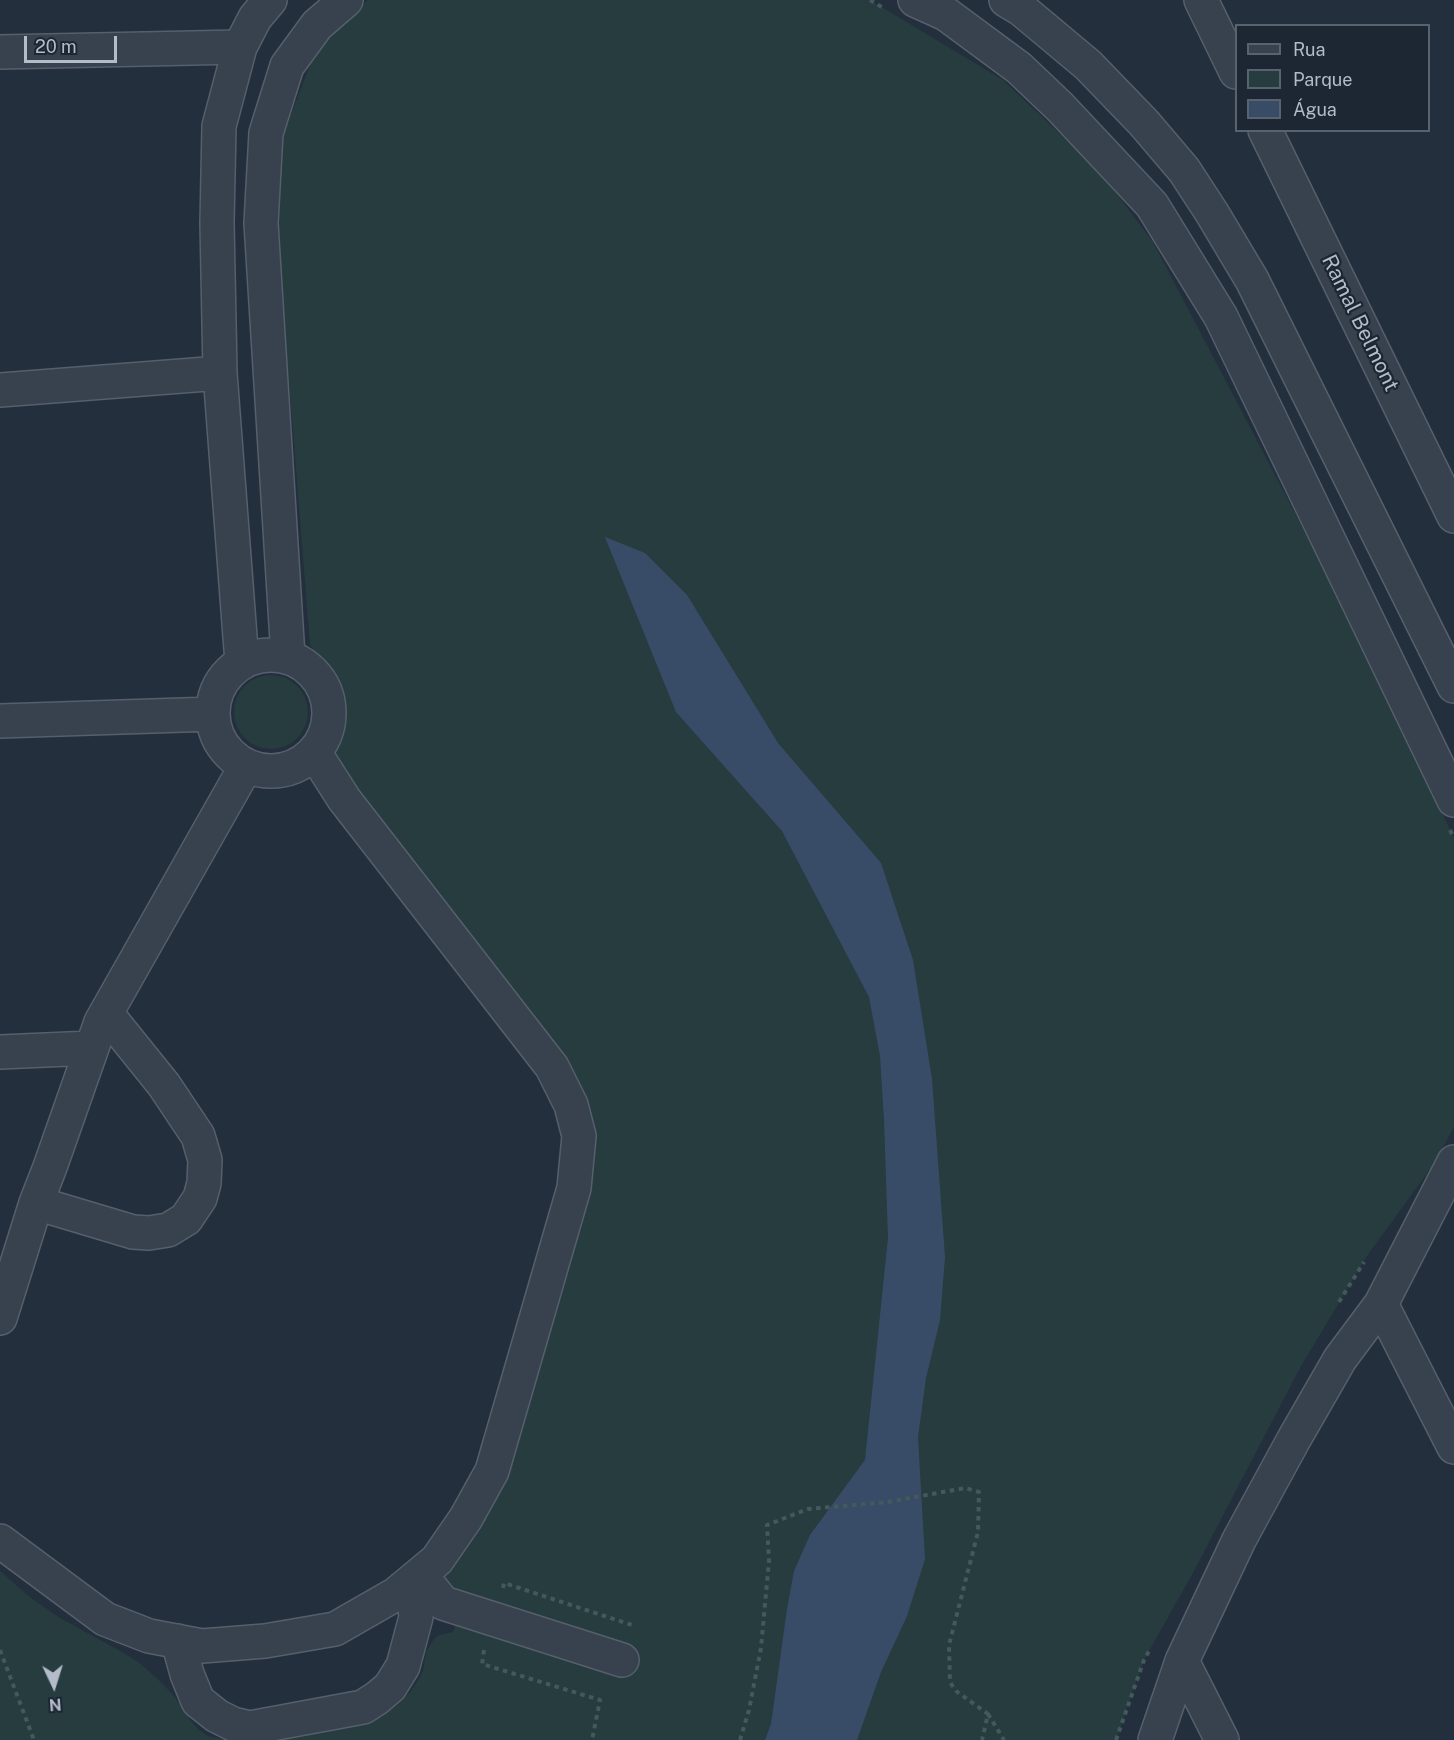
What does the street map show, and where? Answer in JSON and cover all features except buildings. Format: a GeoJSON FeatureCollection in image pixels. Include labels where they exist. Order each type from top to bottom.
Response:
{"type":"FeatureCollection","features":[{"type":"Feature","properties":{"kind":"street"},"geometry":{"type":"LineString","coordinates":[[242,663],[220,373],[217,223],[219,126],[240,47],[255,18],[270,0]]}},
{"type":"Feature","properties":{"kind":"street"},"geometry":{"type":"LineString","coordinates":[[0,1541],[105,1619],[148,1636],[202,1646],[265,1641],[335,1629],[396,1594],[437,1560],[492,1471],[574,1188],[579,1136],[571,1105],[552,1067],[344,799],[324,737],[329,720],[328,699],[320,681],[306,666],[302,656],[261,223],[266,133],[287,66],[317,25],[346,0]]}},
{"type":"Feature","properties":{"kind":"street"},"geometry":{"type":"LineString","coordinates":[[1006,0],[1021,9],[1088,65],[1144,123],[1184,170],[1252,280],[1454,686]]}},
{"type":"Feature","properties":{"kind":"street"},"geometry":{"type":"LineString","coordinates":[[1201,0],[1235,70]]}},
{"type":"Feature","properties":{"kind":"street"},"geometry":{"type":"LineString","coordinates":[[903,6],[946,14],[1018,68],[1060,107],[1152,204],[1221,317],[1452,814]]}},
{"type":"Feature","properties":{"kind":"street"},"geometry":{"type":"LineString","coordinates":[[0,52],[240,47]]}},
{"type":"Feature","properties":{"kind":"street","name":"Ramal Belmont"},"geometry":{"type":"LineString","coordinates":[[1266,132],[1454,516]]}},
{"type":"Feature","properties":{"kind":"street"},"geometry":{"type":"LineString","coordinates":[[0,390],[220,373]]}},
{"type":"Feature","properties":{"kind":"street"},"geometry":{"type":"LineString","coordinates":[[302,656],[268,654],[248,659],[231,670],[218,686],[213,705],[219,741],[230,755],[246,766],[264,770],[282,770],[299,764],[326,742]]}},
{"type":"Feature","properties":{"kind":"street"},"geometry":{"type":"LineString","coordinates":[[0,721],[213,714]]}},
{"type":"Feature","properties":{"kind":"street"},"geometry":{"type":"LineString","coordinates":[[0,1318],[36,1203],[105,1013],[246,766]]}},
{"type":"Feature","properties":{"kind":"street"},"geometry":{"type":"LineString","coordinates":[[36,1203],[133,1232],[149,1233],[168,1230],[186,1219],[200,1198],[204,1182],[205,1160],[198,1136],[164,1085],[105,1013]]}},
{"type":"Feature","properties":{"kind":"street"},"geometry":{"type":"LineString","coordinates":[[0,1052],[91,1048]]}},
{"type":"Feature","properties":{"kind":"street"},"geometry":{"type":"LineString","coordinates":[[1155,1740],[1182,1661],[1239,1540],[1341,1359],[1381,1304],[1454,1162]]}},
{"type":"Feature","properties":{"kind":"street"},"geometry":{"type":"LineString","coordinates":[[1381,1304],[1454,1447]]}},
{"type":"Feature","properties":{"kind":"street"},"geometry":{"type":"LineString","coordinates":[[178,1641],[198,1701],[217,1716],[233,1724],[250,1728],[363,1707],[390,1687],[403,1666],[416,1617],[416,1578]]}},
{"type":"Feature","properties":{"kind":"street"},"geometry":{"type":"LineString","coordinates":[[416,1578],[443,1603],[622,1660]]}},
{"type":"Feature","properties":{"kind":"street"},"geometry":{"type":"LineString","coordinates":[[1182,1661],[1222,1740]]}},
{"type":"Feature","properties":{"kind":"path"},"geometry":{"type":"LineString","coordinates":[[870,0],[903,6]]}},
{"type":"Feature","properties":{"kind":"path"},"geometry":{"type":"LineString","coordinates":[[302,656],[332,674],[339,713],[326,742]]}},
{"type":"Feature","properties":{"kind":"path"},"geometry":{"type":"LineString","coordinates":[[1452,814],[1454,838]]}},
{"type":"Feature","properties":{"kind":"path"},"geometry":{"type":"LineString","coordinates":[[740,1740],[749,1710],[761,1648],[769,1561],[767,1525],[808,1509],[888,1502],[965,1488],[979,1492],[978,1532],[949,1645],[950,1682],[956,1691],[988,1714],[1004,1740]]}},
{"type":"Feature","properties":{"kind":"path"},"geometry":{"type":"LineString","coordinates":[[485,1645],[482,1664],[600,1700],[592,1740]]}},
{"type":"Feature","properties":{"kind":"path"},"geometry":{"type":"LineString","coordinates":[[0,1650],[34,1740]]}},
{"type":"Feature","properties":{"kind":"path"},"geometry":{"type":"LineString","coordinates":[[982,1740],[988,1714]]}},
{"type":"Feature","properties":{"kind":"green space"},"geometry":{"type":"Polygon","coordinates":[[[368,0],[870,0],[1003,80],[1100,172],[1153,242],[1340,599],[1454,838],[1454,1127],[1434,1164],[1367,1256],[1300,1368],[1194,1571],[1144,1660],[1116,1740],[232,1740],[385,1713],[399,1704],[417,1682],[423,1671],[426,1652],[434,1639],[439,1635],[453,1632],[461,1609],[455,1592],[442,1576],[529,1388],[571,1264],[593,1135],[350,784],[335,751],[339,713],[331,674],[310,645],[289,381],[272,223],[278,148],[320,39],[368,0]]]}},
{"type":"Feature","properties":{"kind":"green space"},"geometry":{"type":"Polygon","coordinates":[[[271,675],[292,681],[302,691],[308,712],[302,733],[292,743],[271,749],[250,743],[240,733],[234,712],[240,691],[250,681],[271,675]]]}},
{"type":"Feature","properties":{"kind":"green space"},"geometry":{"type":"Polygon","coordinates":[[[0,1571],[31,1598],[60,1618],[141,1664],[164,1685],[199,1730],[208,1736],[226,1740],[0,1740],[0,1571]]]}},
{"type":"Feature","properties":{"kind":"water"},"geometry":{"type":"Polygon","coordinates":[[[605,537],[645,553],[687,595],[778,743],[881,863],[913,960],[932,1079],[945,1257],[940,1320],[926,1378],[918,1437],[925,1559],[907,1616],[881,1672],[857,1740],[765,1740],[771,1724],[794,1571],[810,1535],[865,1460],[888,1238],[880,1056],[869,997],[782,831],[676,712],[605,537]]]}}]}
